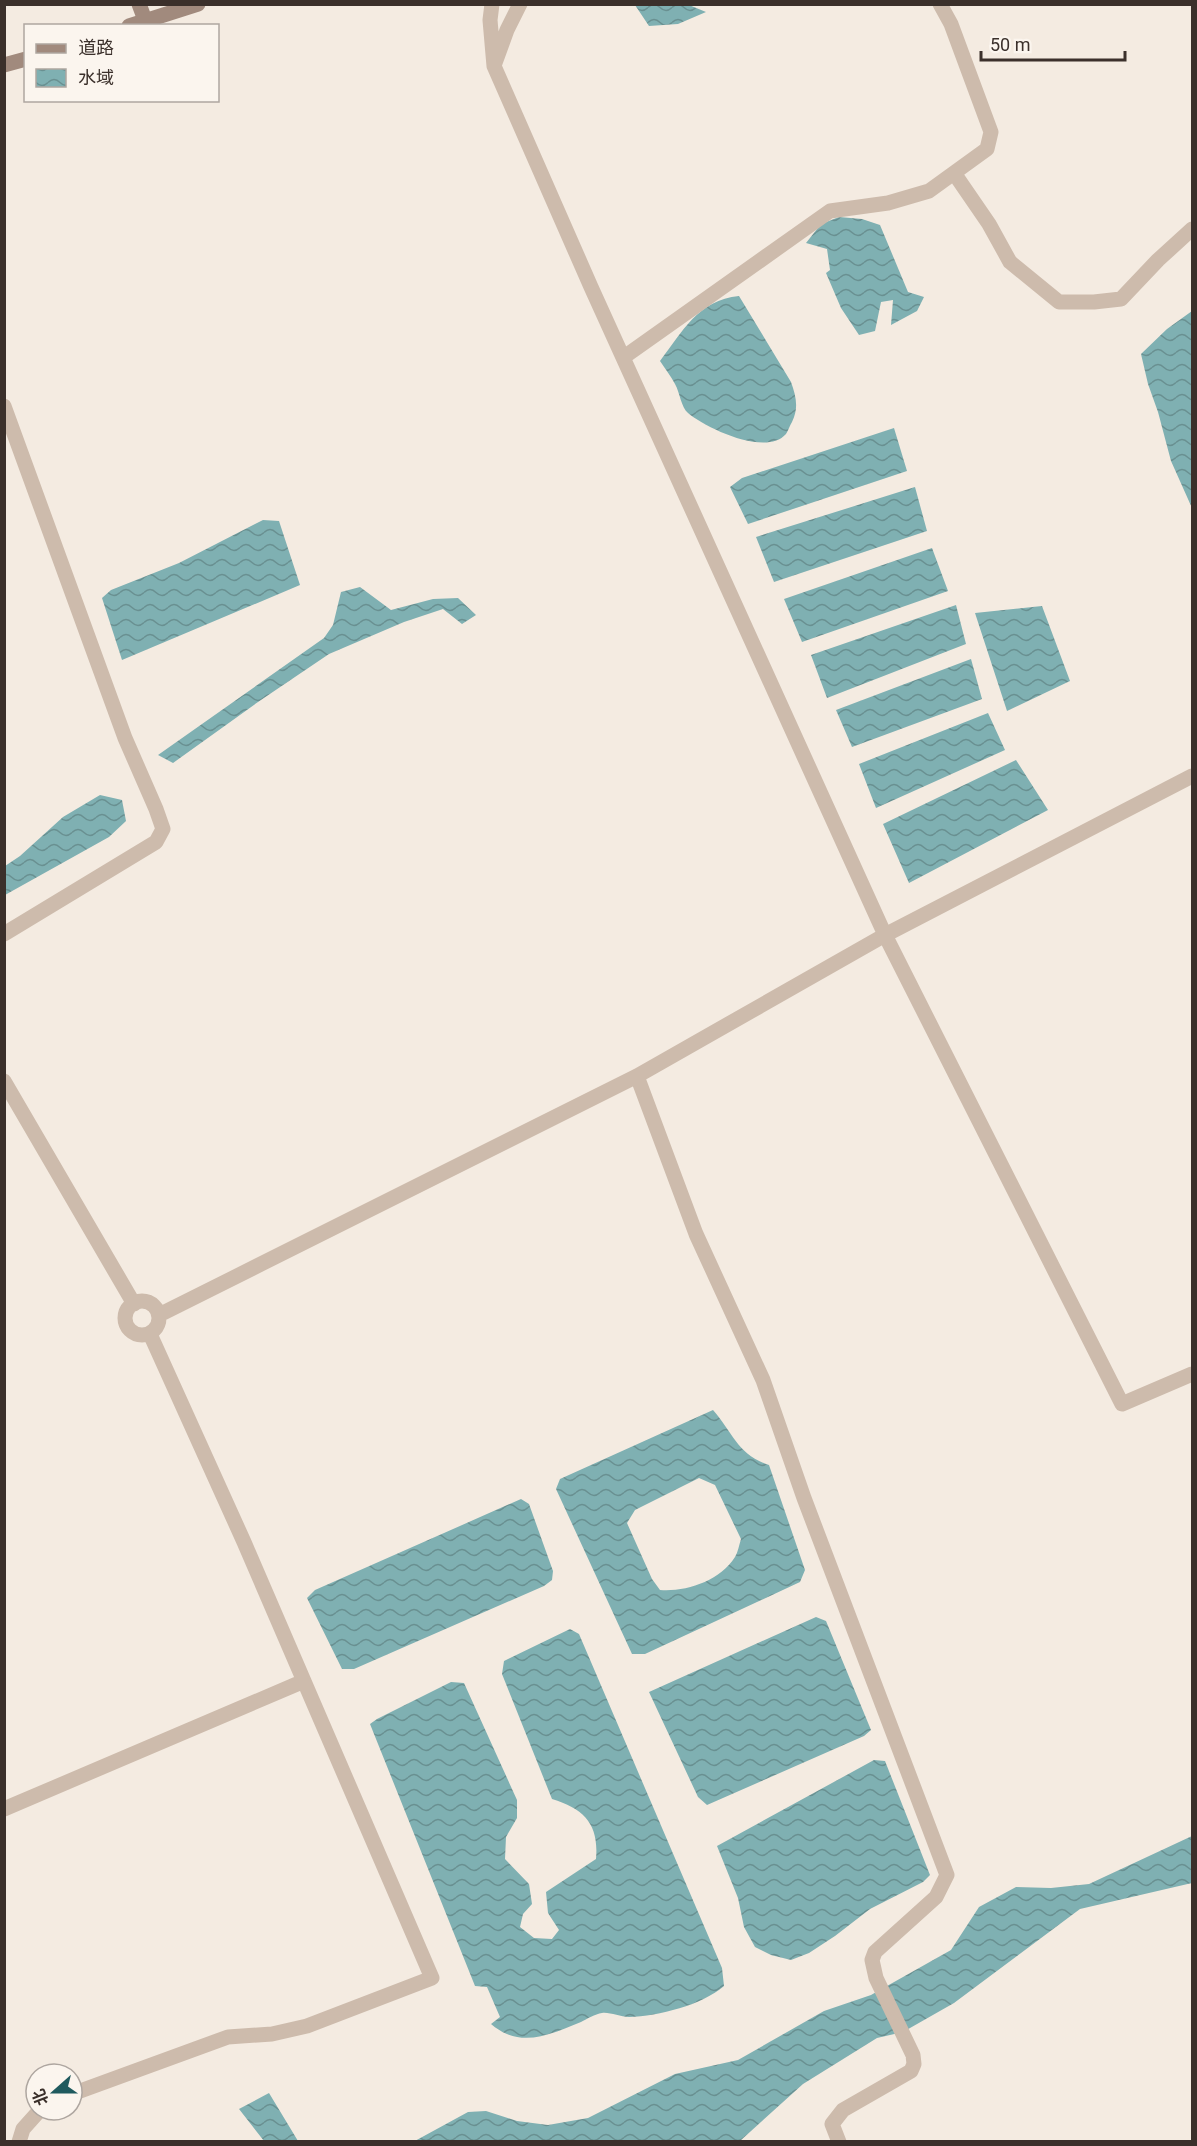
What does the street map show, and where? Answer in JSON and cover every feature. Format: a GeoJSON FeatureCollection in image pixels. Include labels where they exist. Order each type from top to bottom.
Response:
{"type":"FeatureCollection","features":[{"type":"Feature","properties":{"kind":"street"},"geometry":{"type":"LineString","coordinates":[[139,4],[145,21]]}},
{"type":"Feature","properties":{"kind":"street"},"geometry":{"type":"LineString","coordinates":[[135,24],[198,4]]}},
{"type":"Feature","properties":{"kind":"street"},"geometry":{"type":"LineString","coordinates":[[492,4],[490,32],[494,66],[624,357],[885,935],[1122,1404],[1192,1374]]}},
{"type":"Feature","properties":{"kind":"street"},"geometry":{"type":"LineString","coordinates":[[494,66],[507,30],[520,4]]}},
{"type":"Feature","properties":{"kind":"street"},"geometry":{"type":"LineString","coordinates":[[624,357],[830,211],[888,202],[929,191],[987,149],[991,132],[951,24],[940,4]]}},
{"type":"Feature","properties":{"kind":"street"},"geometry":{"type":"LineString","coordinates":[[4,65],[24,60]]}},
{"type":"Feature","properties":{"kind":"street"},"geometry":{"type":"LineString","coordinates":[[954,173],[989,224],[1010,262],[1059,302],[1121,299],[1192,229]]}},
{"type":"Feature","properties":{"kind":"street"},"geometry":{"type":"LineString","coordinates":[[4,406],[125,738],[163,829],[156,842],[4,934]]}},
{"type":"Feature","properties":{"kind":"street"},"geometry":{"type":"LineString","coordinates":[[159,1315],[637,1076],[885,935],[1192,776]]}},
{"type":"Feature","properties":{"kind":"street"},"geometry":{"type":"LineString","coordinates":[[637,1076],[696,1234],[763,1380],[804,1498],[947,1875],[936,1898],[875,1952],[872,1960],[876,1978],[913,2055],[914,2064],[911,2071],[843,2110],[832,2124],[839,2142]]}},
{"type":"Feature","properties":{"kind":"street"},"geometry":{"type":"LineString","coordinates":[[4,1081],[134,1304]]}},
{"type":"Feature","properties":{"kind":"street"},"geometry":{"type":"LineString","coordinates":[[149,1302],[157,1310],[158,1326],[150,1334],[133,1333],[126,1324],[126,1313],[134,1304],[149,1302]]}},
{"type":"Feature","properties":{"kind":"street"},"geometry":{"type":"LineString","coordinates":[[84,2090],[228,2037],[272,2034],[308,2026],[432,1978],[244,1542],[150,1334]]}},
{"type":"Feature","properties":{"kind":"street"},"geometry":{"type":"LineString","coordinates":[[4,1809],[303,1681]]}},
{"type":"Feature","properties":{"kind":"street"},"geometry":{"type":"LineString","coordinates":[[19,2142],[23,2129],[29,2122]]}},
{"type":"Feature","properties":{"kind":"water"},"geometry":{"type":"Polygon","coordinates":[[[635,5],[689,5],[706,12],[678,24],[649,26],[635,5]]]}},
{"type":"Feature","properties":{"kind":"water"},"geometry":{"type":"Polygon","coordinates":[[[839,217],[862,219],[880,225],[908,292],[924,297],[917,311],[891,325],[893,300],[881,302],[875,331],[859,335],[841,308],[826,273],[830,270],[827,249],[806,243],[821,224],[839,217]]]}},
{"type":"Feature","properties":{"kind":"water"},"geometry":{"type":"Polygon","coordinates":[[[739,296],[791,382],[796,402],[794,417],[786,434],[777,440],[765,443],[736,438],[708,426],[688,413],[675,384],[660,361],[684,328],[702,310],[725,299],[739,296]]]}},
{"type":"Feature","properties":{"kind":"water"},"geometry":{"type":"Polygon","coordinates":[[[1192,311],[1192,508],[1171,461],[1141,354],[1167,329],[1192,311]]]}},
{"type":"Feature","properties":{"kind":"water"},"geometry":{"type":"Polygon","coordinates":[[[894,428],[907,471],[748,524],[730,487],[742,478],[894,428]]]}},
{"type":"Feature","properties":{"kind":"water"},"geometry":{"type":"Polygon","coordinates":[[[915,487],[927,531],[774,582],[756,537],[915,487]]]}},
{"type":"Feature","properties":{"kind":"water"},"geometry":{"type":"Polygon","coordinates":[[[263,520],[279,521],[300,585],[122,660],[102,598],[111,590],[179,563],[263,520]]]}},
{"type":"Feature","properties":{"kind":"water"},"geometry":{"type":"Polygon","coordinates":[[[932,548],[948,591],[802,642],[784,599],[932,548]]]}},
{"type":"Feature","properties":{"kind":"water"},"geometry":{"type":"Polygon","coordinates":[[[360,587],[391,610],[433,599],[458,598],[476,615],[462,624],[443,609],[404,622],[329,654],[173,763],[158,755],[324,638],[333,625],[341,592],[360,587]]]}},
{"type":"Feature","properties":{"kind":"water"},"geometry":{"type":"Polygon","coordinates":[[[956,605],[966,644],[827,698],[811,655],[956,605]]]}},
{"type":"Feature","properties":{"kind":"water"},"geometry":{"type":"Polygon","coordinates":[[[1042,606],[1070,681],[1007,711],[975,613],[1042,606]]]}},
{"type":"Feature","properties":{"kind":"water"},"geometry":{"type":"Polygon","coordinates":[[[971,659],[982,699],[852,747],[836,710],[971,659]]]}},
{"type":"Feature","properties":{"kind":"water"},"geometry":{"type":"Polygon","coordinates":[[[988,713],[1005,750],[876,808],[859,764],[988,713]]]}},
{"type":"Feature","properties":{"kind":"water"},"geometry":{"type":"Polygon","coordinates":[[[1016,760],[1048,810],[909,883],[883,824],[1016,760]]]}},
{"type":"Feature","properties":{"kind":"water"},"geometry":{"type":"Polygon","coordinates":[[[100,795],[122,800],[126,821],[109,837],[5,895],[5,866],[20,856],[63,817],[100,795]]]}},
{"type":"Feature","properties":{"kind":"water"},"geometry":{"type":"Polygon","coordinates":[[[713,1410],[743,1449],[759,1461],[769,1465],[805,1570],[800,1582],[645,1654],[632,1654],[556,1489],[560,1479],[713,1410]],[[699,1478],[635,1510],[627,1523],[652,1579],[660,1590],[691,1587],[712,1579],[729,1565],[736,1555],[741,1539],[715,1485],[699,1478]]]}},
{"type":"Feature","properties":{"kind":"water"},"geometry":{"type":"Polygon","coordinates":[[[521,1499],[529,1504],[553,1571],[552,1580],[544,1586],[354,1669],[342,1669],[307,1598],[315,1590],[521,1499]]]}},
{"type":"Feature","properties":{"kind":"water"},"geometry":{"type":"Polygon","coordinates":[[[816,1617],[826,1621],[871,1730],[864,1736],[707,1805],[698,1797],[649,1692],[816,1617]]]}},
{"type":"Feature","properties":{"kind":"water"},"geometry":{"type":"Polygon","coordinates":[[[570,1629],[579,1634],[722,1968],[724,1986],[704,1999],[666,2012],[629,2017],[602,2013],[546,2035],[524,2038],[502,2032],[491,2024],[500,2017],[487,1987],[475,1986],[370,1724],[451,1682],[464,1683],[517,1800],[517,1818],[506,1837],[505,1859],[529,1884],[532,1904],[523,1914],[520,1927],[534,1938],[552,1939],[559,1930],[548,1913],[546,1892],[596,1859],[595,1837],[588,1820],[581,1813],[552,1799],[502,1674],[504,1661],[570,1629]]]}},
{"type":"Feature","properties":{"kind":"water"},"geometry":{"type":"Polygon","coordinates":[[[874,1760],[885,1761],[930,1875],[923,1882],[870,1909],[809,1953],[791,1960],[771,1955],[755,1947],[744,1927],[738,1898],[717,1846],[874,1760]]]}},
{"type":"Feature","properties":{"kind":"water"},"geometry":{"type":"Polygon","coordinates":[[[1192,1836],[1192,1883],[1080,1909],[954,2003],[903,2032],[877,2038],[803,2084],[740,2141],[413,2142],[468,2112],[486,2111],[517,2121],[548,2125],[588,2118],[675,2074],[738,2060],[824,2011],[871,1995],[951,1950],[979,1907],[1016,1887],[1051,1888],[1089,1884],[1192,1836]]]}},
{"type":"Feature","properties":{"kind":"water"},"geometry":{"type":"Polygon","coordinates":[[[269,2093],[298,2141],[264,2141],[239,2109],[269,2093]]]}}]}
